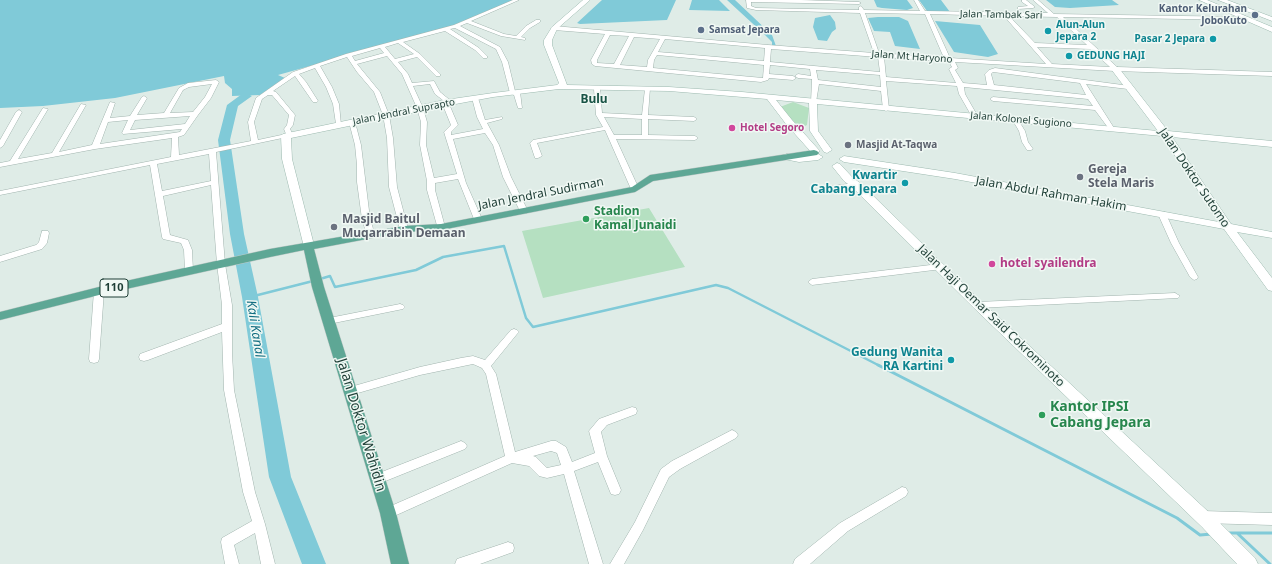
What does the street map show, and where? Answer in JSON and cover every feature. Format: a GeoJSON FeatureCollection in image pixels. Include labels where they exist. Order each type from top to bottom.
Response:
{"type":"FeatureCollection","features":[{"type":"Feature","properties":{"kind":"main road"},"geometry":{"type":"LineString","coordinates":[[559,87],[563,84],[548,46],[548,40],[554,28],[587,0]]}},
{"type":"Feature","properties":{"kind":"main road"},"geometry":{"type":"LineString","coordinates":[[1202,0],[1272,30]]}},
{"type":"Feature","properties":{"kind":"main road"},"geometry":{"type":"LineString","coordinates":[[1223,0],[1272,19]]}},
{"type":"Feature","properties":{"kind":"main road","name":"Jalan Doktor Sutomo"},"geometry":{"type":"LineString","coordinates":[[1115,69],[1165,134],[1227,226],[1272,287]]}},
{"type":"Feature","properties":{"kind":"main road"},"geometry":{"type":"LineString","coordinates":[[559,87],[597,89],[670,89],[770,97]]}},
{"type":"Feature","properties":{"kind":"main road","name":"Jalan Jendral Suprapto"},"geometry":{"type":"LineString","coordinates":[[288,136],[447,102],[559,87]]}},
{"type":"Feature","properties":{"kind":"main road","name":"Jalan Kolonel Sugiono"},"geometry":{"type":"LineString","coordinates":[[770,97],[1272,144]]}},
{"type":"Feature","properties":{"kind":"main road","name":"Jalan Haji Oemar Said Cokrominoto"},"geometry":{"type":"LineString","coordinates":[[770,97],[789,122],[832,158],[848,179],[855,184],[978,305],[1205,519],[1249,564]]}},
{"type":"Feature","properties":{"kind":"main road"},"geometry":{"type":"LineString","coordinates":[[813,102],[814,131],[832,158]]}},
{"type":"Feature","properties":{"kind":"main road"},"geometry":{"type":"LineString","coordinates":[[800,132],[814,131]]}},
{"type":"Feature","properties":{"kind":"main road"},"geometry":{"type":"LineString","coordinates":[[288,136],[287,159],[308,245]]}},
{"type":"Feature","properties":{"kind":"main road","name":"Jalan Jendral Sudirman"},"geometry":{"type":"LineString","coordinates":[[226,263],[308,245],[404,229],[441,227],[635,189],[650,178],[787,157]]}},
{"type":"Feature","properties":{"kind":"main road","name":"Jalan Abdul Rahman Hakim"},"geometry":{"type":"LineString","coordinates":[[787,157],[832,158],[874,163],[1272,235]]}},
{"type":"Feature","properties":{"kind":"main road","name":"Jalan Doktor Wahidin"},"geometry":{"type":"LineString","coordinates":[[308,245],[318,287],[378,479],[400,564]]}},
{"type":"Feature","properties":{"kind":"main road","name":"110"},"geometry":{"type":"LineString","coordinates":[[0,316],[226,263]]}},
{"type":"Feature","properties":{"kind":"street"},"geometry":{"type":"LineString","coordinates":[[252,143],[251,122],[257,102],[266,93],[295,73],[348,55],[456,26],[517,0]]}},
{"type":"Feature","properties":{"kind":"street"},"geometry":{"type":"LineString","coordinates":[[748,0],[858,1],[879,55],[886,109]]}},
{"type":"Feature","properties":{"kind":"street","name":"Jalan Tambak Sari"},"geometry":{"type":"LineString","coordinates":[[748,0],[749,7],[756,9],[1246,19]]}},
{"type":"Feature","properties":{"kind":"street"},"geometry":{"type":"LineString","coordinates":[[916,0],[925,13],[949,60],[955,68],[952,68],[960,84],[962,94],[974,115]]}},
{"type":"Feature","properties":{"kind":"street"},"geometry":{"type":"LineString","coordinates":[[820,1],[824,10]]}},
{"type":"Feature","properties":{"kind":"street"},"geometry":{"type":"LineString","coordinates":[[1023,1],[1036,1],[1056,16],[1115,69]]}},
{"type":"Feature","properties":{"kind":"street"},"geometry":{"type":"LineString","coordinates":[[1020,8],[1033,7],[1023,1]]}},
{"type":"Feature","properties":{"kind":"street"},"geometry":{"type":"LineString","coordinates":[[1006,15],[1050,65]]}},
{"type":"Feature","properties":{"kind":"street"},"geometry":{"type":"LineString","coordinates":[[468,22],[498,34],[520,39],[528,27],[538,21]]}},
{"type":"Feature","properties":{"kind":"street"},"geometry":{"type":"LineString","coordinates":[[456,26],[498,48],[505,62],[520,107]]}},
{"type":"Feature","properties":{"kind":"street","name":"Jalan Mt Haryono"},"geometry":{"type":"LineString","coordinates":[[554,28],[768,48],[949,60],[1115,69],[1272,74]]}},
{"type":"Feature","properties":{"kind":"street"},"geometry":{"type":"LineString","coordinates":[[446,29],[478,49],[486,57]]}},
{"type":"Feature","properties":{"kind":"street"},"geometry":{"type":"LineString","coordinates":[[608,33],[594,62],[600,65],[761,80],[766,79],[768,48]]}},
{"type":"Feature","properties":{"kind":"street"},"geometry":{"type":"LineString","coordinates":[[616,66],[632,35]]}},
{"type":"Feature","properties":{"kind":"street"},"geometry":{"type":"LineString","coordinates":[[650,69],[651,60],[663,38]]}},
{"type":"Feature","properties":{"kind":"street"},"geometry":{"type":"LineString","coordinates":[[400,42],[418,55],[438,75]]}},
{"type":"Feature","properties":{"kind":"street"},"geometry":{"type":"LineString","coordinates":[[1033,45],[1092,47]]}},
{"type":"Feature","properties":{"kind":"street"},"geometry":{"type":"LineString","coordinates":[[382,47],[405,74],[420,108],[424,122],[423,145],[431,181],[431,190],[441,227]]}},
{"type":"Feature","properties":{"kind":"street"},"geometry":{"type":"LineString","coordinates":[[366,51],[372,58]]}},
{"type":"Feature","properties":{"kind":"street"},"geometry":{"type":"LineString","coordinates":[[655,53],[812,67],[883,77],[991,87],[1018,81],[1082,82],[1128,87]]}},
{"type":"Feature","properties":{"kind":"street"},"geometry":{"type":"LineString","coordinates":[[353,63],[388,54]]}},
{"type":"Feature","properties":{"kind":"street"},"geometry":{"type":"LineString","coordinates":[[348,55],[377,92],[386,115],[390,138],[393,187],[404,229]]}},
{"type":"Feature","properties":{"kind":"street"},"geometry":{"type":"LineString","coordinates":[[394,61],[418,55]]}},
{"type":"Feature","properties":{"kind":"street"},"geometry":{"type":"LineString","coordinates":[[316,65],[329,87],[336,104],[339,124]]}},
{"type":"Feature","properties":{"kind":"street"},"geometry":{"type":"LineString","coordinates":[[812,67],[816,80],[813,102]]}},
{"type":"Feature","properties":{"kind":"street"},"geometry":{"type":"LineString","coordinates":[[991,87],[988,74],[991,71],[1018,81],[1067,95],[1090,97]]}},
{"type":"Feature","properties":{"kind":"street"},"geometry":{"type":"LineString","coordinates":[[295,73],[303,82],[315,101]]}},
{"type":"Feature","properties":{"kind":"street"},"geometry":{"type":"LineString","coordinates":[[1263,74],[1271,81]]}},
{"type":"Feature","properties":{"kind":"street"},"geometry":{"type":"LineString","coordinates":[[766,76],[796,77],[884,89]]}},
{"type":"Feature","properties":{"kind":"street"},"geometry":{"type":"LineString","coordinates":[[0,165],[95,147],[182,134],[194,114],[208,98],[216,82],[184,86],[166,114]]}},
{"type":"Feature","properties":{"kind":"street"},"geometry":{"type":"LineString","coordinates":[[410,85],[432,82],[437,93],[447,102],[455,125],[447,132],[462,183],[478,219]]}},
{"type":"Feature","properties":{"kind":"street"},"geometry":{"type":"LineString","coordinates":[[1082,82],[1110,128]]}},
{"type":"Feature","properties":{"kind":"street"},"geometry":{"type":"LineString","coordinates":[[597,89],[596,100],[599,116],[612,137],[635,189]]}},
{"type":"Feature","properties":{"kind":"street"},"geometry":{"type":"LineString","coordinates":[[645,138],[645,117],[648,89]]}},
{"type":"Feature","properties":{"kind":"street"},"geometry":{"type":"LineString","coordinates":[[266,93],[274,94],[287,107],[289,114],[292,115],[290,125],[287,129],[288,136]]}},
{"type":"Feature","properties":{"kind":"street"},"geometry":{"type":"LineString","coordinates":[[1067,95],[1073,106]]}},
{"type":"Feature","properties":{"kind":"street"},"geometry":{"type":"LineString","coordinates":[[144,98],[133,116],[126,133],[188,126]]}},
{"type":"Feature","properties":{"kind":"street"},"geometry":{"type":"LineString","coordinates":[[475,98],[483,122],[496,145],[507,177],[524,211]]}},
{"type":"Feature","properties":{"kind":"street"},"geometry":{"type":"LineString","coordinates":[[993,99],[1098,108]]}},
{"type":"Feature","properties":{"kind":"street"},"geometry":{"type":"LineString","coordinates":[[95,147],[112,103]]}},
{"type":"Feature","properties":{"kind":"street"},"geometry":{"type":"LineString","coordinates":[[54,155],[83,105]]}},
{"type":"Feature","properties":{"kind":"street"},"geometry":{"type":"LineString","coordinates":[[12,163],[45,108]]}},
{"type":"Feature","properties":{"kind":"street"},"geometry":{"type":"LineString","coordinates":[[0,146],[19,112]]}},
{"type":"Feature","properties":{"kind":"street"},"geometry":{"type":"LineString","coordinates":[[106,120],[133,116],[194,114]]}},
{"type":"Feature","properties":{"kind":"street"},"geometry":{"type":"LineString","coordinates":[[599,116],[694,119]]}},
{"type":"Feature","properties":{"kind":"street"},"geometry":{"type":"LineString","coordinates":[[483,122],[500,118]]}},
{"type":"Feature","properties":{"kind":"street"},"geometry":{"type":"LineString","coordinates":[[1015,119],[1029,148]]}},
{"type":"Feature","properties":{"kind":"street"},"geometry":{"type":"LineString","coordinates":[[352,122],[361,165],[361,182],[366,219],[371,235]]}},
{"type":"Feature","properties":{"kind":"street"},"geometry":{"type":"LineString","coordinates":[[538,156],[533,143],[535,141],[606,128]]}},
{"type":"Feature","properties":{"kind":"street"},"geometry":{"type":"LineString","coordinates":[[449,138],[488,130]]}},
{"type":"Feature","properties":{"kind":"street"},"geometry":{"type":"LineString","coordinates":[[175,135],[175,158]]}},
{"type":"Feature","properties":{"kind":"street","name":"Jalan Jendral Suprapto"},"geometry":{"type":"LineString","coordinates":[[0,193],[288,136]]}},
{"type":"Feature","properties":{"kind":"street"},"geometry":{"type":"LineString","coordinates":[[612,137],[695,138]]}},
{"type":"Feature","properties":{"kind":"street"},"geometry":{"type":"LineString","coordinates":[[216,151],[215,182],[226,263],[229,390],[249,492],[259,524],[268,564]]}},
{"type":"Feature","properties":{"kind":"street"},"geometry":{"type":"LineString","coordinates":[[153,163],[166,236],[185,242],[188,250],[189,271]]}},
{"type":"Feature","properties":{"kind":"street"},"geometry":{"type":"LineString","coordinates":[[431,181],[461,176]]}},
{"type":"Feature","properties":{"kind":"street"},"geometry":{"type":"LineString","coordinates":[[159,194],[215,182]]}},
{"type":"Feature","properties":{"kind":"street"},"geometry":{"type":"LineString","coordinates":[[824,189],[855,184]]}},
{"type":"Feature","properties":{"kind":"street"},"geometry":{"type":"LineString","coordinates":[[1162,214],[1175,244],[1194,277]]}},
{"type":"Feature","properties":{"kind":"street"},"geometry":{"type":"LineString","coordinates":[[0,259],[39,247],[43,244],[45,233]]}},
{"type":"Feature","properties":{"kind":"street"},"geometry":{"type":"LineString","coordinates":[[812,282],[939,267]]}},
{"type":"Feature","properties":{"kind":"street"},"geometry":{"type":"LineString","coordinates":[[94,359],[99,292]]}},
{"type":"Feature","properties":{"kind":"street"},"geometry":{"type":"LineString","coordinates":[[978,305],[1175,296]]}},
{"type":"Feature","properties":{"kind":"street"},"geometry":{"type":"LineString","coordinates":[[329,321],[400,307]]}},
{"type":"Feature","properties":{"kind":"street"},"geometry":{"type":"LineString","coordinates":[[144,357],[227,326]]}},
{"type":"Feature","properties":{"kind":"street"},"geometry":{"type":"LineString","coordinates":[[486,366],[514,332]]}},
{"type":"Feature","properties":{"kind":"street"},"geometry":{"type":"LineString","coordinates":[[351,391],[420,371],[461,362],[474,360],[479,361],[486,366],[491,374],[511,458]]}},
{"type":"Feature","properties":{"kind":"street"},"geometry":{"type":"LineString","coordinates":[[614,490],[601,456],[594,431],[603,422],[632,411]]}},
{"type":"Feature","properties":{"kind":"street"},"geometry":{"type":"LineString","coordinates":[[617,564],[639,526],[665,473],[676,465],[732,435]]}},
{"type":"Feature","properties":{"kind":"street"},"geometry":{"type":"LineString","coordinates":[[378,479],[461,446]]}},
{"type":"Feature","properties":{"kind":"street"},"geometry":{"type":"LineString","coordinates":[[388,514],[511,458],[551,446],[556,446],[562,450],[596,564]]}},
{"type":"Feature","properties":{"kind":"street"},"geometry":{"type":"LineString","coordinates":[[511,458],[532,461],[543,472],[547,473],[568,468],[601,456]]}},
{"type":"Feature","properties":{"kind":"street"},"geometry":{"type":"LineString","coordinates":[[800,564],[844,527],[902,492]]}},
{"type":"Feature","properties":{"kind":"street"},"geometry":{"type":"LineString","coordinates":[[1205,519],[1272,519]]}},
{"type":"Feature","properties":{"kind":"street"},"geometry":{"type":"LineString","coordinates":[[232,564],[227,542],[259,524]]}},
{"type":"Feature","properties":{"kind":"street"},"geometry":{"type":"LineString","coordinates":[[462,564],[508,548]]}},
{"type":"Feature","properties":{"kind":"green space"},"geometry":{"type":"Polygon","coordinates":[[[793,102],[809,108],[807,125],[803,127],[796,125],[780,107],[793,102]]]}},
{"type":"Feature","properties":{"kind":"green space"},"geometry":{"type":"Polygon","coordinates":[[[649,208],[685,267],[543,298],[522,231],[649,208]]]}},
{"type":"Feature","properties":{"kind":"water"},"geometry":{"type":"Polygon","coordinates":[[[0,0],[514,0],[449,27],[278,75],[285,78],[260,95],[232,96],[232,89],[225,83],[224,76],[115,98],[43,106],[0,108],[0,0]]]}},
{"type":"Feature","properties":{"kind":"water"},"geometry":{"type":"Polygon","coordinates":[[[602,0],[676,0],[667,20],[577,23],[602,0]]]}},
{"type":"Feature","properties":{"kind":"water"},"geometry":{"type":"Polygon","coordinates":[[[692,0],[719,0],[730,11],[689,10],[692,0]]]}},
{"type":"Feature","properties":{"kind":"water"},"geometry":{"type":"Polygon","coordinates":[[[727,0],[735,0],[751,15],[772,35],[776,46],[772,46],[772,42],[727,0]]]}},
{"type":"Feature","properties":{"kind":"water"},"geometry":{"type":"Polygon","coordinates":[[[874,0],[907,0],[913,8],[907,10],[877,7],[874,0]]]}},
{"type":"Feature","properties":{"kind":"water"},"geometry":{"type":"Polygon","coordinates":[[[919,0],[941,0],[950,12],[927,11],[919,0]]]}},
{"type":"Feature","properties":{"kind":"water"},"geometry":{"type":"Polygon","coordinates":[[[1046,0],[1112,0],[1119,5],[1070,8],[1055,7],[1046,0]]]}},
{"type":"Feature","properties":{"kind":"water"},"geometry":{"type":"Polygon","coordinates":[[[830,15],[835,22],[836,29],[832,32],[827,41],[818,40],[813,27],[815,18],[830,15]]]}},
{"type":"Feature","properties":{"kind":"water"},"geometry":{"type":"Polygon","coordinates":[[[899,17],[908,21],[920,49],[895,46],[890,32],[874,31],[868,18],[899,17]]]}},
{"type":"Feature","properties":{"kind":"water"},"geometry":{"type":"Polygon","coordinates":[[[935,21],[980,25],[998,54],[988,57],[954,52],[935,21]]]}},
{"type":"Feature","properties":{"kind":"waterway","name":"Kali Kanal"},"geometry":{"type":"LineString","coordinates":[[246,96],[233,105],[224,140],[237,234],[250,297],[280,477],[314,564]]}},
{"type":"Feature","properties":{"kind":"waterway"},"geometry":{"type":"LineString","coordinates":[[320,279],[330,276],[335,287],[416,270],[443,257],[504,246],[526,318],[533,327],[716,285],[728,288],[880,366]]}},
{"type":"Feature","properties":{"kind":"waterway"},"geometry":{"type":"LineString","coordinates":[[250,297],[313,281]]}},
{"type":"Feature","properties":{"kind":"waterway"},"geometry":{"type":"LineString","coordinates":[[878,365],[1177,518],[1200,535],[1212,534]]}},
{"type":"Feature","properties":{"kind":"waterway"},"geometry":{"type":"LineString","coordinates":[[1227,533],[1237,533]]}},
{"type":"Feature","properties":{"kind":"waterway"},"geometry":{"type":"LineString","coordinates":[[1237,533],[1272,533]]}},
{"type":"Feature","properties":{"kind":"waterway"},"geometry":{"type":"LineString","coordinates":[[1237,533],[1270,564]]}},
{"type":"Feature","properties":{"kind":"place","name":"Kantor Kelurahan JoboKuto"},"geometry":{"type":"Point","coordinates":[1255,15]}},
{"type":"Feature","properties":{"kind":"place","name":"Samsat Jepara"},"geometry":{"type":"Point","coordinates":[701,30]}},
{"type":"Feature","properties":{"kind":"place","name":"Alun-Alun Jepara 2"},"geometry":{"type":"Point","coordinates":[1048,31]}},
{"type":"Feature","properties":{"kind":"place","name":"Pasar 2 Jepara"},"geometry":{"type":"Point","coordinates":[1213,39]}},
{"type":"Feature","properties":{"kind":"place","name":"GEDUNG HAJI"},"geometry":{"type":"Point","coordinates":[1069,56]}},
{"type":"Feature","properties":{"kind":"place","name":"Hotel Segoro"},"geometry":{"type":"Point","coordinates":[732,128]}},
{"type":"Feature","properties":{"kind":"place","name":"Masjid At-Taqwa"},"geometry":{"type":"Point","coordinates":[848,145]}},
{"type":"Feature","properties":{"kind":"place","name":"Gereja Stela Maris"},"geometry":{"type":"Point","coordinates":[1080,177]}},
{"type":"Feature","properties":{"kind":"place","name":"Kwartir Cabang Jepara"},"geometry":{"type":"Point","coordinates":[905,183]}},
{"type":"Feature","properties":{"kind":"place","name":"Stadion Kamal Junaidi"},"geometry":{"type":"Point","coordinates":[586,219]}},
{"type":"Feature","properties":{"kind":"place","name":"Masjid Baitul Muqarrabin Demaan"},"geometry":{"type":"Point","coordinates":[334,227]}},
{"type":"Feature","properties":{"kind":"place","name":"hotel syailendra"},"geometry":{"type":"Point","coordinates":[992,264]}},
{"type":"Feature","properties":{"kind":"place","name":"Gedung Wanita RA Kartini"},"geometry":{"type":"Point","coordinates":[951,360]}},
{"type":"Feature","properties":{"kind":"place","name":"Kantor IPSI Cabang Jepara"},"geometry":{"type":"Point","coordinates":[1042,415]}},
{"type":"Feature","properties":{"kind":"district","name":"Bulu"},"geometry":{"type":"Point","coordinates":[594,100]}}]}
